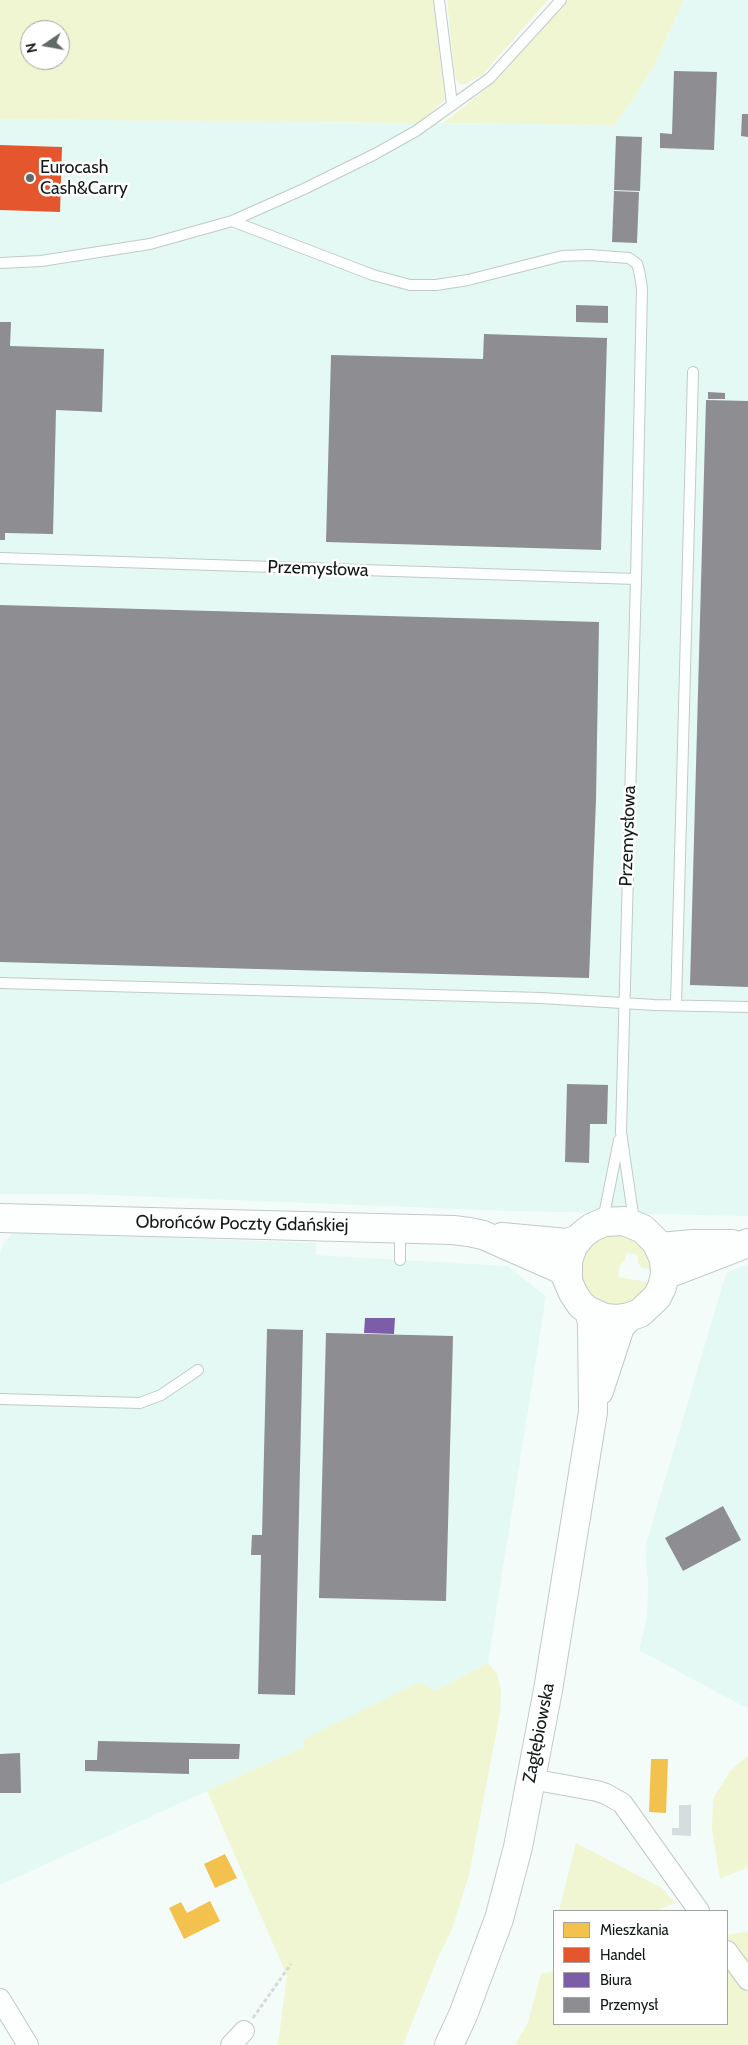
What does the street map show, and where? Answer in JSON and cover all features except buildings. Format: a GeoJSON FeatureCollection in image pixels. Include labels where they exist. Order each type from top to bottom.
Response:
{"type":"FeatureCollection","features":[{"type":"Feature","properties":{"kind":"main road","name":"Obrońców Poczty Gdańskiej"},"geometry":{"type":"LineString","coordinates":[[0,1218],[453,1230],[483,1235],[567,1243],[587,1232]]}},
{"type":"Feature","properties":{"kind":"main road"},"geometry":{"type":"LineString","coordinates":[[618,1221],[637,1226],[650,1235],[660,1248],[664,1259],[662,1287],[657,1297],[640,1313],[629,1317],[605,1318],[589,1311],[581,1305],[573,1293],[568,1280],[568,1261],[587,1232],[618,1221]]}},
{"type":"Feature","properties":{"kind":"main road","name":"Obrońców Poczty Gdańskiej"},"geometry":{"type":"LineString","coordinates":[[483,1235],[558,1268],[564,1272],[568,1280]]}},
{"type":"Feature","properties":{"kind":"main road"},"geometry":{"type":"LineString","coordinates":[[660,1248],[693,1244],[747,1243]]}},
{"type":"Feature","properties":{"kind":"main road"},"geometry":{"type":"LineString","coordinates":[[664,1275],[697,1264],[747,1243]]}},
{"type":"Feature","properties":{"kind":"main road","name":"Zagłębiowska"},"geometry":{"type":"LineString","coordinates":[[589,1311],[592,1322],[593,1412]]}},
{"type":"Feature","properties":{"kind":"main road","name":"Zagłębiowska"},"geometry":{"type":"LineString","coordinates":[[449,2045],[463,2015],[499,1919],[518,1847],[548,1690],[593,1412],[620,1328],[629,1317]]}},
{"type":"Feature","properties":{"kind":"street"},"geometry":{"type":"LineString","coordinates":[[531,1779],[597,1791],[622,1803],[698,1910]]}},
{"type":"Feature","properties":{"kind":"street"},"geometry":{"type":"LineString","coordinates":[[728,1951],[748,1980]]}},
{"type":"Feature","properties":{"kind":"street"},"geometry":{"type":"LineString","coordinates":[[0,1999],[28,2045]]}},
{"type":"Feature","properties":{"kind":"lane"},"geometry":{"type":"LineString","coordinates":[[439,0],[452,104]]}},
{"type":"Feature","properties":{"kind":"lane"},"geometry":{"type":"LineString","coordinates":[[0,264],[122,250],[177,238],[232,221],[304,189],[375,154],[416,131],[490,78],[560,0]]}},
{"type":"Feature","properties":{"kind":"lane","name":"Przemysłowa"},"geometry":{"type":"LineString","coordinates":[[232,221],[373,275],[410,284],[436,285],[468,280],[536,261],[562,256],[588,255],[629,258],[637,264],[642,288],[636,579],[620,1132]]}},
{"type":"Feature","properties":{"kind":"lane"},"geometry":{"type":"LineString","coordinates":[[676,1006],[693,372]]}},
{"type":"Feature","properties":{"kind":"lane","name":"Przemysłowa"},"geometry":{"type":"LineString","coordinates":[[0,558],[636,579]]}},
{"type":"Feature","properties":{"kind":"lane"},"geometry":{"type":"LineString","coordinates":[[0,983],[541,998],[676,1006],[748,1007]]}},
{"type":"Feature","properties":{"kind":"lane"},"geometry":{"type":"LineString","coordinates":[[620,1132],[632,1216],[637,1226]]}},
{"type":"Feature","properties":{"kind":"lane"},"geometry":{"type":"LineString","coordinates":[[587,1232],[604,1215],[620,1132]]}},
{"type":"Feature","properties":{"kind":"lane"},"geometry":{"type":"LineString","coordinates":[[400,1228],[400,1260]]}},
{"type":"Feature","properties":{"kind":"lane"},"geometry":{"type":"LineString","coordinates":[[0,1398],[140,1403],[161,1395],[198,1370]]}},
{"type":"Feature","properties":{"kind":"path"},"geometry":{"type":"LineString","coordinates":[[237,2038],[291,1964]]}},
{"type":"Feature","properties":{"kind":"shaded area"},"geometry":{"type":"Polygon","coordinates":[[[684,0],[748,0],[748,1216],[510,1211],[79,1194],[0,1194],[0,119],[614,125],[634,98],[655,63],[684,0]]]}},
{"type":"Feature","properties":{"kind":"shaded area"},"geometry":{"type":"Polygon","coordinates":[[[18,1232],[316,1243],[316,1255],[507,1266],[546,1296],[488,1663],[432,1692],[304,1739],[304,1747],[0,1885],[0,1254],[4,1242],[11,1235],[18,1232]]]}},
{"type":"Feature","properties":{"kind":"shaded area"},"geometry":{"type":"Polygon","coordinates":[[[748,1264],[748,1709],[639,1650],[647,1619],[648,1581],[645,1547],[726,1273],[748,1264]]]}},
{"type":"Feature","properties":{"kind":"green space"},"geometry":{"type":"Polygon","coordinates":[[[0,0],[433,0],[445,100],[418,123],[0,119],[0,0]]]}},
{"type":"Feature","properties":{"kind":"green space"},"geometry":{"type":"Polygon","coordinates":[[[447,0],[548,0],[482,75],[463,85],[458,83],[455,77],[447,0]]]}},
{"type":"Feature","properties":{"kind":"green space"},"geometry":{"type":"Polygon","coordinates":[[[568,0],[684,0],[655,63],[634,98],[614,125],[443,123],[496,81],[568,0]]]}},
{"type":"Feature","properties":{"kind":"green space"},"geometry":{"type":"Polygon","coordinates":[[[617,1232],[640,1240],[653,1266],[650,1269],[642,1268],[638,1262],[638,1255],[626,1253],[625,1260],[620,1265],[618,1277],[648,1282],[651,1288],[643,1299],[619,1309],[593,1302],[579,1281],[580,1258],[594,1239],[617,1232]]]}},
{"type":"Feature","properties":{"kind":"green space"},"geometry":{"type":"Polygon","coordinates":[[[488,1663],[497,1674],[501,1689],[500,1713],[469,1875],[452,1929],[437,1960],[403,2045],[278,2045],[287,1976],[207,1791],[304,1747],[304,1739],[419,1682],[434,1691],[488,1663]]]}},
{"type":"Feature","properties":{"kind":"green space"},"geometry":{"type":"Polygon","coordinates":[[[748,1756],[748,1867],[720,1879],[712,1829],[713,1799],[730,1771],[748,1756]]]}},
{"type":"Feature","properties":{"kind":"green space"},"geometry":{"type":"Polygon","coordinates":[[[576,1843],[662,1888],[675,1903],[658,1910],[559,1910],[576,1843]]]}},
{"type":"Feature","properties":{"kind":"green space"},"geometry":{"type":"Polygon","coordinates":[[[748,1931],[748,2045],[515,2045],[528,2022],[541,1974],[553,1971],[553,2025],[728,2025],[728,1935],[748,1931]]]}},
{"type":"Feature","properties":{"kind":"place","name":"Eurocash Cash&Carry"},"geometry":{"type":"Point","coordinates":[30,178]}}]}
